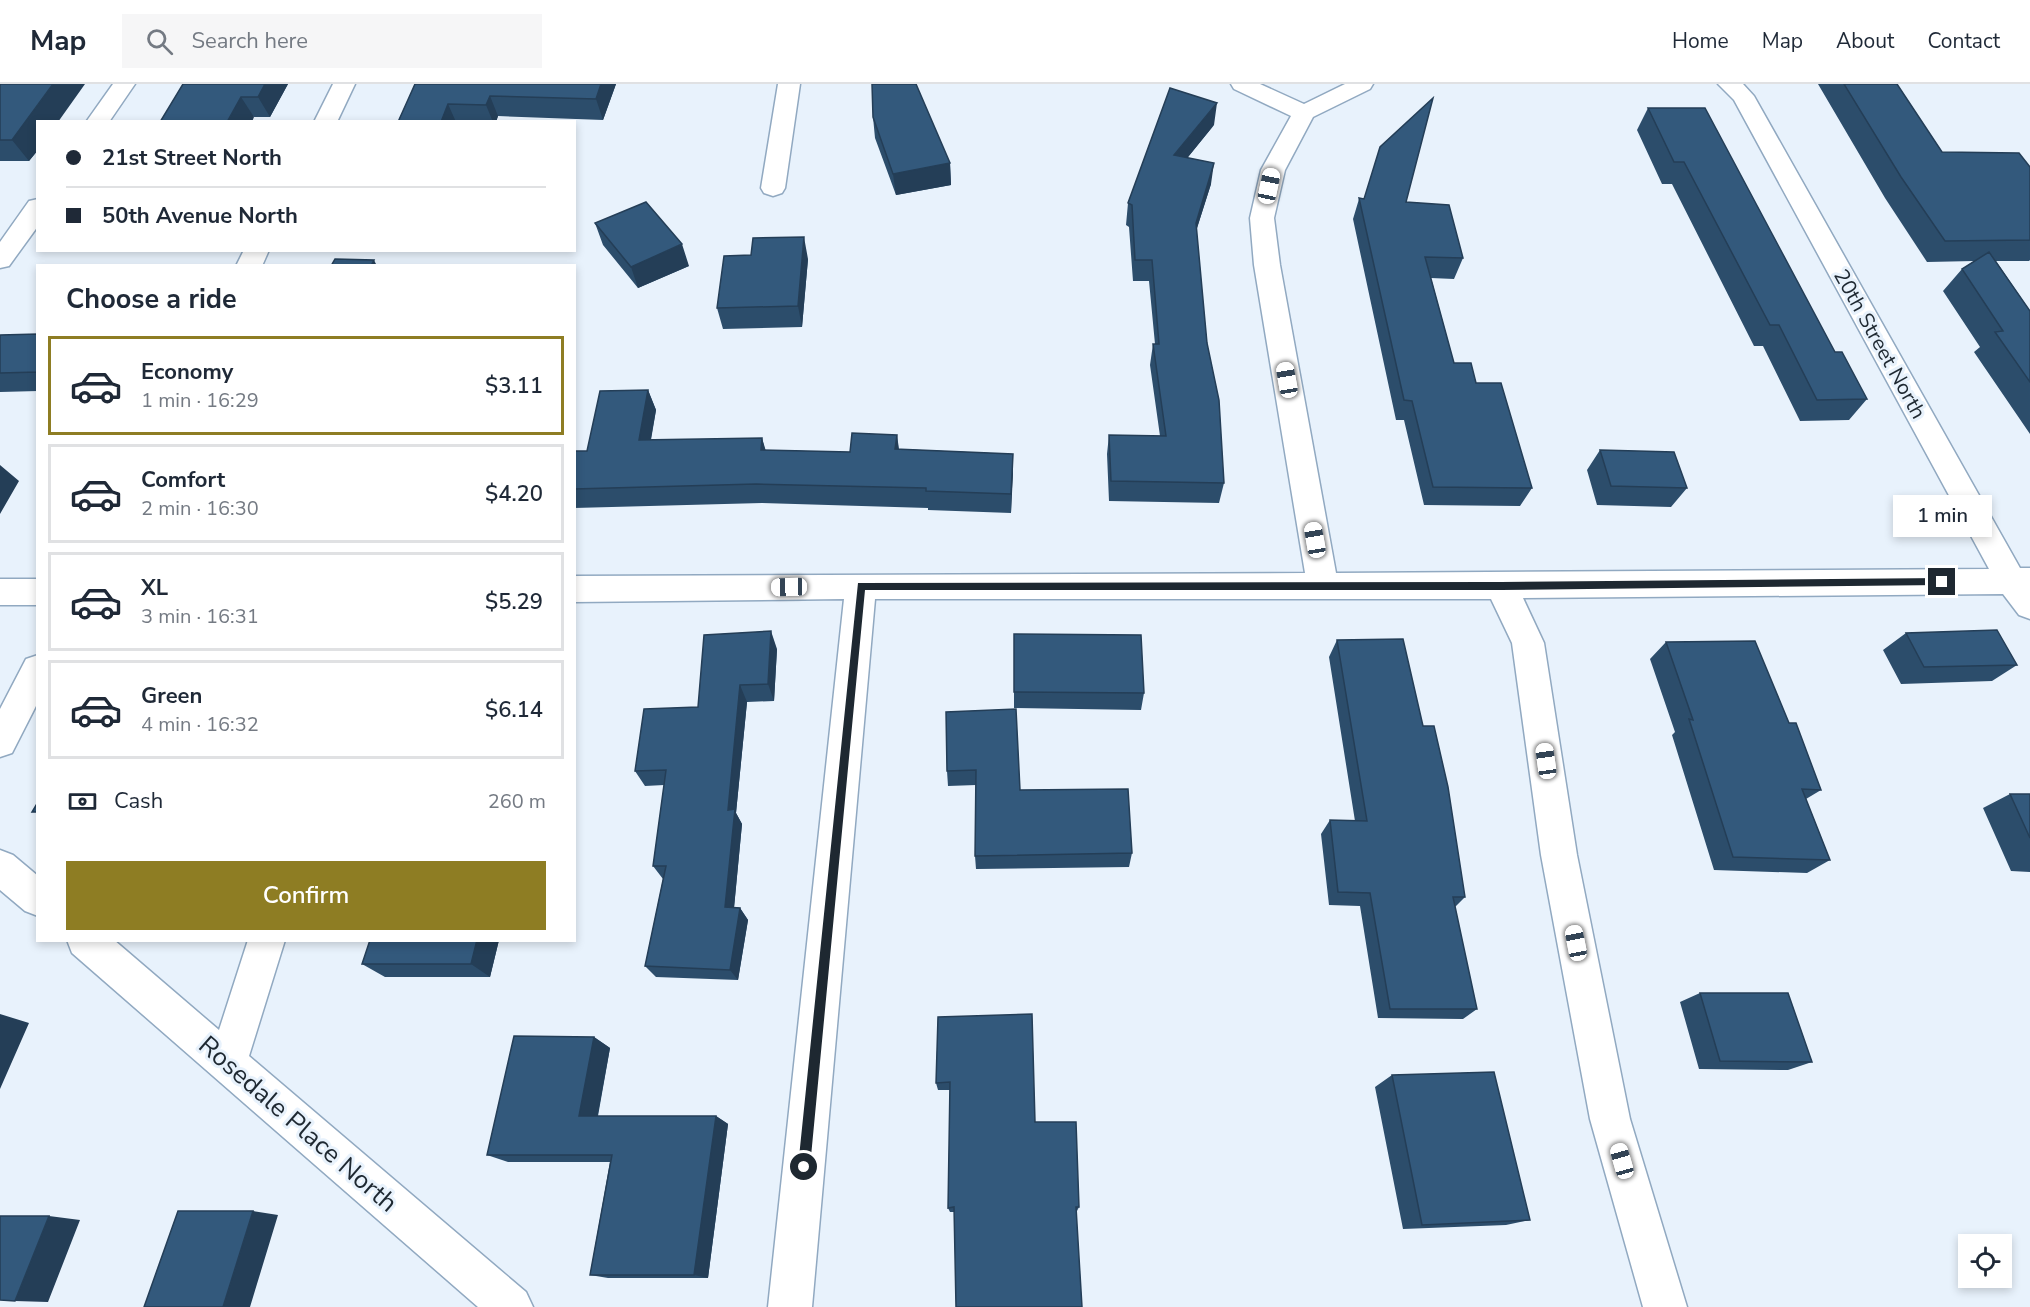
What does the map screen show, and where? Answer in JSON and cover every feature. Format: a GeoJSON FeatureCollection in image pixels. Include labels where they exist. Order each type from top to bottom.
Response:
{"type":"FeatureCollection","features":[{"type":"Feature","properties":{"kind":"street"},"geometry":{"type":"LineString","coordinates":[[98,120],[124,84]]}},
{"type":"Feature","properties":{"kind":"street"},"geometry":{"type":"LineString","coordinates":[[326,120],[345,84]]}},
{"type":"Feature","properties":{"kind":"street"},"geometry":{"type":"LineString","coordinates":[[773,188],[789,84]]}},
{"type":"Feature","properties":{"kind":"street"},"geometry":{"type":"LineString","coordinates":[[1242,84],[1304,113]]}},
{"type":"Feature","properties":{"kind":"street"},"geometry":{"type":"LineString","coordinates":[[1323,586],[1267,265],[1263,218],[1273,170],[1304,113],[1362,84]]}},
{"type":"Feature","properties":{"kind":"street","name":"20th Street North"},"geometry":{"type":"LineString","coordinates":[[1729,84],[1743,96],[2021,581],[2030,606]]}},
{"type":"Feature","properties":{"kind":"street"},"geometry":{"type":"LineString","coordinates":[[0,260],[36,210]]}},
{"type":"Feature","properties":{"kind":"street"},"geometry":{"type":"LineString","coordinates":[[576,589],[861,586],[1501,586],[2021,581]]}},
{"type":"Feature","properties":{"kind":"street"},"geometry":{"type":"LineString","coordinates":[[790,1307],[861,586]]}},
{"type":"Feature","properties":{"kind":"street"},"geometry":{"type":"LineString","coordinates":[[1501,586],[1528,643],[1559,855],[1610,1119],[1665,1307]]}},
{"type":"Feature","properties":{"kind":"street"},"geometry":{"type":"LineString","coordinates":[[0,592],[36,592]]}},
{"type":"Feature","properties":{"kind":"street"},"geometry":{"type":"LineString","coordinates":[[0,742],[36,673]]}},
{"type":"Feature","properties":{"kind":"street"},"geometry":{"type":"LineString","coordinates":[[0,867],[36,898]]}},
{"type":"Feature","properties":{"kind":"street","name":"Rosedale Place North"},"geometry":{"type":"LineString","coordinates":[[87,942],[512,1307]]}},
{"type":"Feature","properties":{"kind":"street"},"geometry":{"type":"LineString","coordinates":[[227,1064],[266,942]]}},
{"type":"Feature","properties":{"kind":"building"},"geometry":{"type":"Polygon","coordinates":[[[0,84],[53,84],[12,140],[0,140],[0,84]]]}},
{"type":"Feature","properties":{"kind":"building"},"geometry":{"type":"Polygon","coordinates":[[[183,84],[265,84],[258,97],[241,97],[228,120],[161,120],[183,84]]]}},
{"type":"Feature","properties":{"kind":"building"},"geometry":{"type":"Polygon","coordinates":[[[415,84],[601,84],[596,99],[490,96],[486,105],[448,104],[442,120],[399,120],[415,84]]]}},
{"type":"Feature","properties":{"kind":"building"},"geometry":{"type":"Polygon","coordinates":[[[872,84],[916,84],[950,163],[893,174],[873,117],[872,84]]]}},
{"type":"Feature","properties":{"kind":"building"},"geometry":{"type":"Polygon","coordinates":[[[1844,84],[1897,84],[1942,152],[2019,153],[2030,167],[2030,240],[1945,241],[1901,177],[1844,84]]]}},
{"type":"Feature","properties":{"kind":"building"},"geometry":{"type":"Polygon","coordinates":[[[1170,88],[1217,103],[1174,155],[1214,163],[1196,223],[1207,343],[1219,400],[1224,483],[1111,481],[1109,435],[1166,436],[1153,344],[1159,344],[1152,260],[1135,260],[1132,205],[1128,203],[1170,88]]]}},
{"type":"Feature","properties":{"kind":"building"},"geometry":{"type":"Polygon","coordinates":[[[1433,98],[1406,202],[1449,205],[1463,258],[1425,257],[1454,363],[1471,363],[1476,383],[1501,383],[1532,488],[1433,487],[1412,401],[1404,400],[1359,198],[1364,199],[1380,147],[1433,98]]]}},
{"type":"Feature","properties":{"kind":"building"},"geometry":{"type":"Polygon","coordinates":[[[1648,108],[1705,108],[1835,352],[1842,352],[1867,399],[1817,400],[1779,325],[1770,325],[1684,162],[1674,162],[1648,108]]]}},
{"type":"Feature","properties":{"kind":"building"},"geometry":{"type":"Polygon","coordinates":[[[646,202],[682,244],[631,267],[595,223],[646,202]]]}},
{"type":"Feature","properties":{"kind":"building"},"geometry":{"type":"Polygon","coordinates":[[[804,237],[798,306],[717,308],[724,256],[751,255],[753,238],[804,237]]]}},
{"type":"Feature","properties":{"kind":"building"},"geometry":{"type":"Polygon","coordinates":[[[1989,252],[2030,311],[2030,382],[1995,332],[2003,331],[1962,269],[1989,252]]]}},
{"type":"Feature","properties":{"kind":"building"},"geometry":{"type":"Polygon","coordinates":[[[335,259],[374,260],[372,264],[332,264],[335,259]]]}},
{"type":"Feature","properties":{"kind":"building"},"geometry":{"type":"Polygon","coordinates":[[[36,334],[36,372],[0,373],[0,335],[36,334]]]}},
{"type":"Feature","properties":{"kind":"building"},"geometry":{"type":"Polygon","coordinates":[[[648,390],[639,440],[762,438],[761,450],[850,452],[852,433],[897,435],[895,449],[1013,454],[1011,494],[926,491],[926,488],[756,484],[576,489],[576,451],[587,451],[600,391],[648,390]]]}},
{"type":"Feature","properties":{"kind":"building"},"geometry":{"type":"Polygon","coordinates":[[[1600,450],[1674,452],[1687,488],[1611,486],[1600,450]]]}},
{"type":"Feature","properties":{"kind":"building"},"geometry":{"type":"Polygon","coordinates":[[[1997,630],[2017,665],[1924,667],[1906,633],[1997,630]]]}},
{"type":"Feature","properties":{"kind":"building"},"geometry":{"type":"Polygon","coordinates":[[[771,631],[768,684],[740,685],[728,810],[735,809],[725,907],[740,908],[730,970],[645,966],[666,866],[653,866],[666,770],[635,771],[644,709],[698,707],[704,635],[771,631]]]}},
{"type":"Feature","properties":{"kind":"building"},"geometry":{"type":"Polygon","coordinates":[[[1014,634],[1141,635],[1144,693],[1014,692],[1014,634]]]}},
{"type":"Feature","properties":{"kind":"building"},"geometry":{"type":"Polygon","coordinates":[[[1403,639],[1423,726],[1434,726],[1448,787],[1465,897],[1453,897],[1477,1009],[1390,1009],[1370,893],[1338,892],[1330,820],[1367,821],[1337,640],[1403,639]]]}},
{"type":"Feature","properties":{"kind":"building"},"geometry":{"type":"Polygon","coordinates":[[[1755,641],[1789,723],[1796,723],[1821,790],[1802,789],[1830,860],[1733,857],[1689,719],[1693,720],[1666,642],[1755,641]]]}},
{"type":"Feature","properties":{"kind":"building"},"geometry":{"type":"Polygon","coordinates":[[[1016,709],[1020,790],[1128,789],[1132,853],[975,856],[976,770],[947,771],[946,712],[1016,709]]]}},
{"type":"Feature","properties":{"kind":"building"},"geometry":{"type":"Polygon","coordinates":[[[2010,794],[2030,794],[2030,838],[2010,794]]]}},
{"type":"Feature","properties":{"kind":"building"},"geometry":{"type":"Polygon","coordinates":[[[369,942],[476,942],[471,964],[362,964],[369,942]]]}},
{"type":"Feature","properties":{"kind":"building"},"geometry":{"type":"Polygon","coordinates":[[[1700,993],[1788,993],[1812,1062],[1720,1061],[1700,993]]]}},
{"type":"Feature","properties":{"kind":"building"},"geometry":{"type":"Polygon","coordinates":[[[1032,1014],[1035,1122],[1076,1122],[1079,1207],[1076,1207],[1082,1307],[956,1307],[954,1207],[948,1208],[950,1082],[936,1083],[938,1017],[1032,1014]]]}},
{"type":"Feature","properties":{"kind":"building"},"geometry":{"type":"Polygon","coordinates":[[[514,1036],[594,1037],[579,1116],[716,1116],[694,1275],[590,1275],[612,1155],[487,1155],[514,1036]]]}},
{"type":"Feature","properties":{"kind":"building"},"geometry":{"type":"Polygon","coordinates":[[[1494,1072],[1530,1220],[1422,1225],[1392,1075],[1494,1072]]]}},
{"type":"Feature","properties":{"kind":"building"},"geometry":{"type":"Polygon","coordinates":[[[178,1211],[253,1211],[223,1307],[144,1307],[178,1211]]]}},
{"type":"Feature","properties":{"kind":"building"},"geometry":{"type":"Polygon","coordinates":[[[0,1216],[49,1216],[15,1301],[0,1300],[0,1216]]]}},
{"type":"Feature","properties":{"kind":"route"},"geometry":{"type":"LineString","coordinates":[[804,1167],[861,586],[1501,586],[1942,582]]}}]}
